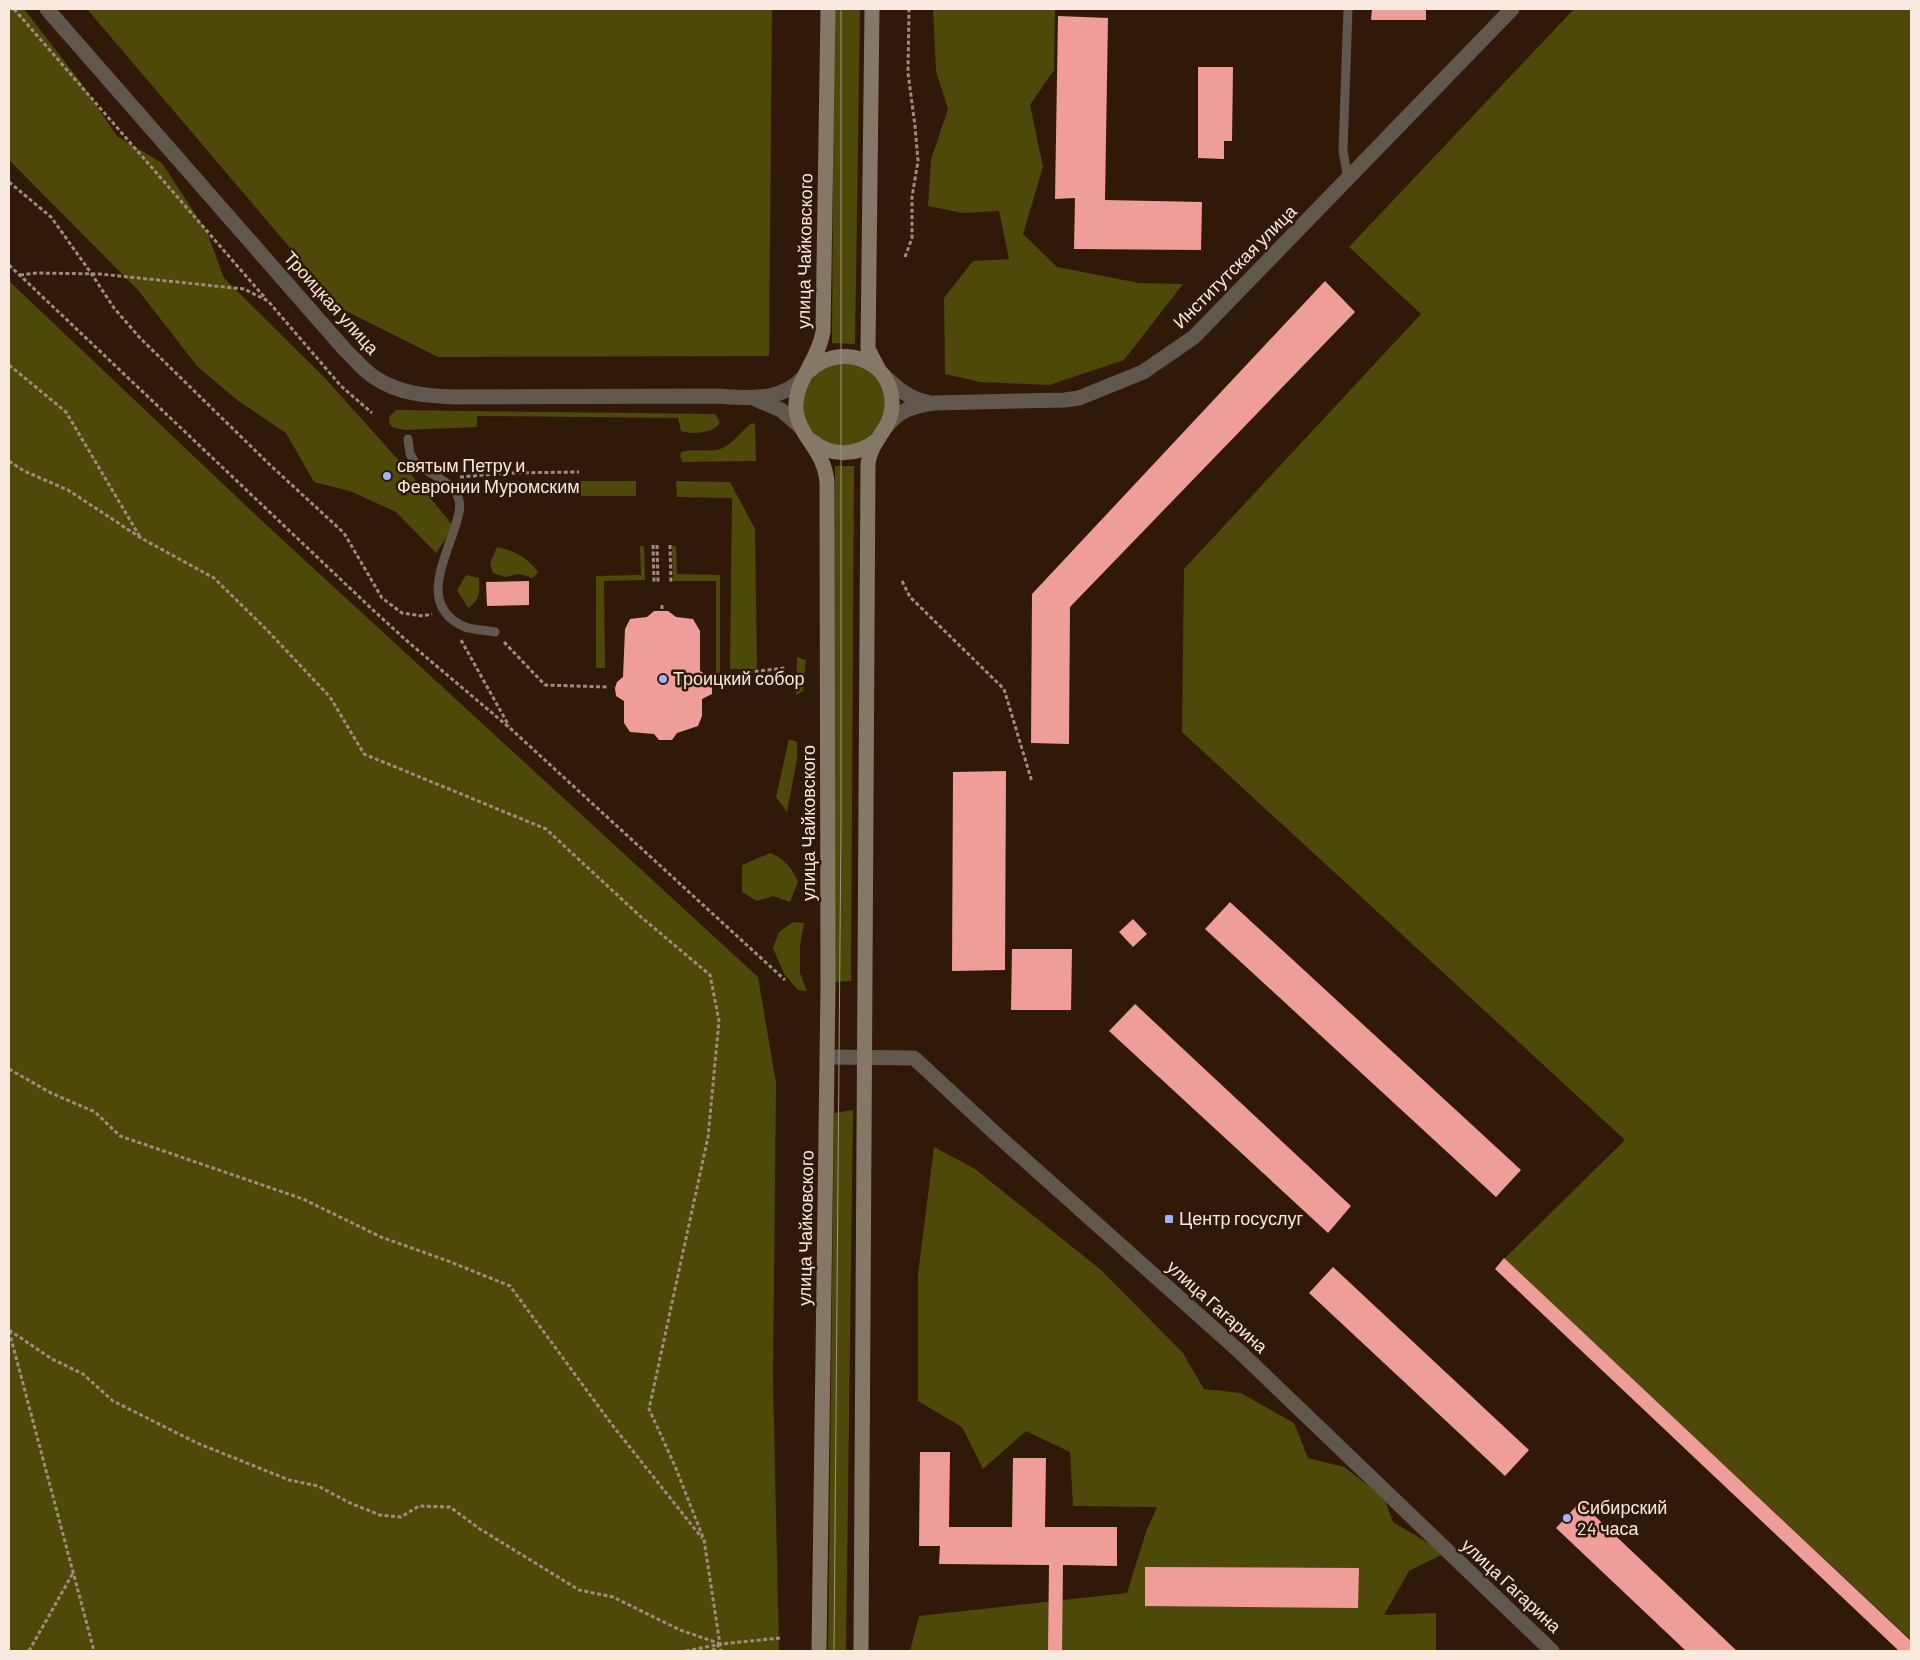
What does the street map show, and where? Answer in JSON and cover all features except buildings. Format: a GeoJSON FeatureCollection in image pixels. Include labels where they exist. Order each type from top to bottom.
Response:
{"type":"FeatureCollection","features":[{"type":"Feature","properties":{"kind":"main road","name":"улица Чайковского"},"geometry":{"type":"LineString","coordinates":[[819,1651],[827,1057],[826,476],[821,456],[804,431],[797,416],[796,403],[798,390],[821,341],[823,326],[828,9]]}},
{"type":"Feature","properties":{"kind":"main road"},"geometry":{"type":"LineString","coordinates":[[872,9],[868,350],[882,375]]}},
{"type":"Feature","properties":{"kind":"main road","name":"Институтская улица"},"geometry":{"type":"LineString","coordinates":[[805,375],[824,361],[836,357],[856,357],[868,362],[882,375],[889,387],[892,400],[892,413],[871,452],[868,464],[864,1056]]}},
{"type":"Feature","properties":{"kind":"main road"},"geometry":{"type":"LineString","coordinates":[[804,431],[820,447],[838,453],[851,453],[863,449],[883,432]]}},
{"type":"Feature","properties":{"kind":"main road"},"geometry":{"type":"LineString","coordinates":[[860,1651],[864,1056]]}},
{"type":"Feature","properties":{"kind":"street","name":"Троицкая улица"},"geometry":{"type":"LineString","coordinates":[[47,9],[346,351],[373,377],[400,391],[432,396],[718,396],[754,399]]}},
{"type":"Feature","properties":{"kind":"street","name":"Институтская улица"},"geometry":{"type":"LineString","coordinates":[[883,432],[895,416],[904,410],[918,405],[1079,398],[1143,372],[1194,337],[1512,9]]}},
{"type":"Feature","properties":{"kind":"street"},"geometry":{"type":"LineString","coordinates":[[754,399],[780,394],[794,387],[805,375]]}},
{"type":"Feature","properties":{"kind":"street"},"geometry":{"type":"LineString","coordinates":[[882,375],[903,393],[918,400],[934,403]]}},
{"type":"Feature","properties":{"kind":"street"},"geometry":{"type":"LineString","coordinates":[[754,399],[781,410],[804,431]]}},
{"type":"Feature","properties":{"kind":"street","name":"улица Гагарина"},"geometry":{"type":"LineString","coordinates":[[827,1057],[914,1058],[997,1135],[1240,1352],[1552,1651]]}},
{"type":"Feature","properties":{"kind":"lane"},"geometry":{"type":"LineString","coordinates":[[1348,9],[1343,151],[1348,179]]}},
{"type":"Feature","properties":{"kind":"lane"},"geometry":{"type":"LineString","coordinates":[[408,439],[410,454],[414,461],[454,490],[460,504],[457,520],[438,579],[438,597],[445,613],[456,622],[467,627],[495,632]]}},
{"type":"Feature","properties":{"kind":"path"},"geometry":{"type":"LineString","coordinates":[[14,9],[342,386],[372,413]]}},
{"type":"Feature","properties":{"kind":"path"},"geometry":{"type":"LineString","coordinates":[[905,257],[912,238],[912,197],[918,160],[908,73],[909,9]]}},
{"type":"Feature","properties":{"kind":"path"},"geometry":{"type":"LineString","coordinates":[[9,182],[51,217],[114,308],[140,338],[269,464],[344,533],[382,598],[402,613],[423,616],[445,613]]}},
{"type":"Feature","properties":{"kind":"path"},"geometry":{"type":"LineString","coordinates":[[9,265],[373,610],[511,729],[785,980]]}},
{"type":"Feature","properties":{"kind":"path"},"geometry":{"type":"LineString","coordinates":[[19,275],[91,273],[244,289],[268,302]]}},
{"type":"Feature","properties":{"kind":"path"},"geometry":{"type":"LineString","coordinates":[[9,365],[66,412],[141,538]]}},
{"type":"Feature","properties":{"kind":"path"},"geometry":{"type":"LineString","coordinates":[[9,461],[24,472],[68,490],[141,538],[214,578],[330,698],[364,754],[546,829],[641,916],[710,975],[719,1021],[708,1137],[650,1409],[704,1540],[721,1651]]}},
{"type":"Feature","properties":{"kind":"path"},"geometry":{"type":"LineString","coordinates":[[440,480],[468,475],[579,472]]}},
{"type":"Feature","properties":{"kind":"path"},"geometry":{"type":"LineString","coordinates":[[655,545],[656,582]]}},
{"type":"Feature","properties":{"kind":"path"},"geometry":{"type":"LineString","coordinates":[[670,545],[671,583]]}},
{"type":"Feature","properties":{"kind":"path"},"geometry":{"type":"LineString","coordinates":[[902,581],[910,597],[1004,689],[1032,782]]}},
{"type":"Feature","properties":{"kind":"path"},"geometry":{"type":"LineString","coordinates":[[662,605],[662,611]]}},
{"type":"Feature","properties":{"kind":"path"},"geometry":{"type":"LineString","coordinates":[[456,622],[461,640],[511,729]]}},
{"type":"Feature","properties":{"kind":"path"},"geometry":{"type":"LineString","coordinates":[[495,632],[545,685],[607,687]]}},
{"type":"Feature","properties":{"kind":"path"},"geometry":{"type":"LineString","coordinates":[[712,685],[722,685],[749,672],[785,668]]}},
{"type":"Feature","properties":{"kind":"path"},"geometry":{"type":"LineString","coordinates":[[9,1070],[51,1093],[96,1112],[120,1136],[302,1199],[382,1237],[510,1286],[613,1426],[704,1540]]}},
{"type":"Feature","properties":{"kind":"path"},"geometry":{"type":"LineString","coordinates":[[9,1330],[52,1359],[84,1374],[114,1400],[197,1443],[289,1480],[318,1486],[350,1503],[380,1515],[401,1517],[419,1506],[450,1507],[480,1529],[579,1590],[613,1597],[680,1630],[721,1644]]}},
{"type":"Feature","properties":{"kind":"path"},"geometry":{"type":"LineString","coordinates":[[9,1330],[94,1651]]}},
{"type":"Feature","properties":{"kind":"path"},"geometry":{"type":"LineString","coordinates":[[29,1651],[73,1573]]}},
{"type":"Feature","properties":{"kind":"path"},"geometry":{"type":"LineString","coordinates":[[686,1651],[721,1644],[780,1638]]}},
{"type":"Feature","properties":{"kind":"path"},"geometry":{"type":"LineString","coordinates":[[712,1651],[721,1644]]}},
{"type":"Feature","properties":{"kind":"shaded area"},"geometry":{"type":"Polygon","coordinates":[[[9,9],[24,9],[79,80],[117,136],[162,163],[207,232],[224,278],[324,377],[410,473],[454,527],[436,553],[396,512],[350,491],[314,482],[286,433],[237,400],[197,366],[138,290],[9,160],[9,9]]]}},
{"type":"Feature","properties":{"kind":"shaded area"},"geometry":{"type":"Polygon","coordinates":[[[87,9],[772,9],[769,356],[438,357],[342,309],[87,9]]]}},
{"type":"Feature","properties":{"kind":"shaded area"},"geometry":{"type":"Polygon","coordinates":[[[834,9],[860,9],[855,344],[832,343],[834,9]]]}},
{"type":"Feature","properties":{"kind":"shaded area"},"geometry":{"type":"Polygon","coordinates":[[[933,9],[1055,9],[1054,70],[1030,105],[1043,167],[1023,234],[1057,267],[1139,283],[1183,284],[1124,360],[1049,385],[980,382],[945,374],[944,298],[973,261],[1009,259],[999,211],[963,213],[928,206],[931,160],[948,109],[936,71],[933,9]]]}},
{"type":"Feature","properties":{"kind":"shaded area"},"geometry":{"type":"Polygon","coordinates":[[[1574,9],[1911,9],[1911,1640],[1504,1259],[1625,1140],[1182,732],[1184,569],[1421,314],[1349,247],[1574,9]]]}},
{"type":"Feature","properties":{"kind":"shaded area"},"geometry":{"type":"Polygon","coordinates":[[[9,281],[261,520],[758,977],[776,1083],[773,1379],[779,1651],[9,1651],[9,281]]]}},
{"type":"Feature","properties":{"kind":"shaded area"},"geometry":{"type":"Polygon","coordinates":[[[831,363],[859,363],[881,381],[887,395],[884,423],[864,443],[837,448],[812,434],[801,408],[808,381],[831,363]]]}},
{"type":"Feature","properties":{"kind":"shaded area"},"geometry":{"type":"Polygon","coordinates":[[[396,410],[715,414],[720,422],[718,426],[709,431],[691,433],[681,431],[678,418],[477,416],[477,427],[405,430],[392,427],[389,422],[390,416],[396,410]]]}},
{"type":"Feature","properties":{"kind":"shaded area"},"geometry":{"type":"Polygon","coordinates":[[[752,423],[755,424],[756,461],[682,462],[681,452],[717,450],[722,448],[752,423]]]}},
{"type":"Feature","properties":{"kind":"shaded area"},"geometry":{"type":"Polygon","coordinates":[[[835,466],[854,466],[851,981],[834,982],[835,466]]]}},
{"type":"Feature","properties":{"kind":"shaded area"},"geometry":{"type":"Polygon","coordinates":[[[581,481],[636,481],[636,496],[581,496],[581,481]]]}},
{"type":"Feature","properties":{"kind":"shaded area"},"geometry":{"type":"Polygon","coordinates":[[[676,481],[730,482],[755,529],[757,669],[730,669],[732,498],[677,497],[676,481]]]}},
{"type":"Feature","properties":{"kind":"shaded area"},"geometry":{"type":"Polygon","coordinates":[[[640,546],[644,546],[645,580],[604,581],[605,668],[596,668],[596,576],[641,575],[640,546]]]}},
{"type":"Feature","properties":{"kind":"shaded area"},"geometry":{"type":"Polygon","coordinates":[[[672,546],[676,546],[677,574],[720,575],[720,679],[716,679],[716,581],[673,581],[672,546]]]}},
{"type":"Feature","properties":{"kind":"shaded area"},"geometry":{"type":"Polygon","coordinates":[[[497,547],[520,555],[538,572],[533,578],[519,574],[505,577],[493,573],[490,563],[497,547]]]}},
{"type":"Feature","properties":{"kind":"shaded area"},"geometry":{"type":"Polygon","coordinates":[[[466,575],[479,578],[477,598],[468,608],[457,590],[466,575]]]}},
{"type":"Feature","properties":{"kind":"shaded area"},"geometry":{"type":"Polygon","coordinates":[[[797,657],[806,660],[803,691],[796,695],[797,657]]]}},
{"type":"Feature","properties":{"kind":"shaded area"},"geometry":{"type":"Polygon","coordinates":[[[789,739],[797,742],[797,759],[787,812],[776,797],[789,739]]]}},
{"type":"Feature","properties":{"kind":"shaded area"},"geometry":{"type":"Polygon","coordinates":[[[770,853],[780,858],[787,865],[798,882],[790,902],[773,896],[757,901],[742,892],[742,865],[770,853]]]}},
{"type":"Feature","properties":{"kind":"shaded area"},"geometry":{"type":"Polygon","coordinates":[[[793,922],[804,923],[800,946],[800,973],[807,991],[798,990],[784,974],[773,948],[779,932],[793,922]]]}},
{"type":"Feature","properties":{"kind":"shaded area"},"geometry":{"type":"Polygon","coordinates":[[[853,1110],[846,1651],[828,1651],[834,1113],[853,1110]]]}},
{"type":"Feature","properties":{"kind":"shaded area"},"geometry":{"type":"Polygon","coordinates":[[[934,1147],[975,1169],[1101,1270],[1183,1353],[1204,1389],[1241,1393],[1294,1423],[1308,1458],[1344,1467],[1384,1498],[1393,1522],[1445,1553],[1409,1571],[1384,1615],[1436,1613],[1436,1651],[910,1651],[919,1616],[1127,1593],[1146,1532],[1157,1507],[1073,1506],[1070,1452],[1026,1431],[983,1469],[962,1427],[918,1401],[918,1274],[934,1147]]]}},
{"type":"Feature","properties":{"kind":"tram line"},"geometry":{"type":"LineString","coordinates":[[834,1651],[841,822],[841,9]]}},
{"type":"Feature","properties":{"kind":"place","name":"святым Петру и Февронии Муромским"},"geometry":{"type":"Point","coordinates":[387,476]}},
{"type":"Feature","properties":{"kind":"place","name":"Троицкий собор"},"geometry":{"type":"Point","coordinates":[663,679]}},
{"type":"Feature","properties":{"kind":"place","name":"Центр госуслуг"},"geometry":{"type":"Point","coordinates":[1169,1219]}},
{"type":"Feature","properties":{"kind":"place","name":"Сибирский 24 часа"},"geometry":{"type":"Point","coordinates":[1567,1518]}}]}
